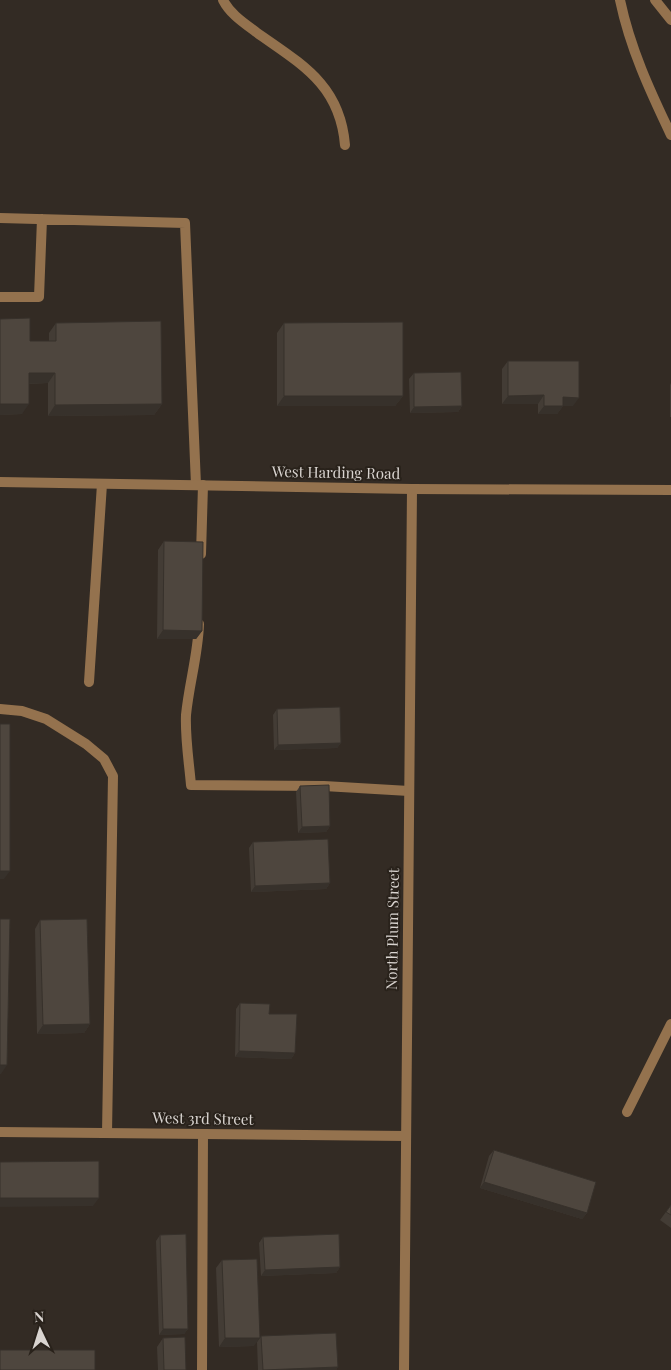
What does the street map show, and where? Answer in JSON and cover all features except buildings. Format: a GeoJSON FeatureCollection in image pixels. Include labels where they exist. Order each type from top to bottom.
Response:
{"type":"FeatureCollection","features":[{"type":"Feature","properties":{"kind":"street"},"geometry":{"type":"LineString","coordinates":[[223,0],[227,7],[242,22],[307,68],[325,86],[337,106],[345,144]]}},
{"type":"Feature","properties":{"kind":"street"},"geometry":{"type":"LineString","coordinates":[[620,0],[626,29],[645,80],[671,135]]}},
{"type":"Feature","properties":{"kind":"street"},"geometry":{"type":"LineString","coordinates":[[655,0],[671,20]]}},
{"type":"Feature","properties":{"kind":"street"},"geometry":{"type":"LineString","coordinates":[[0,218],[184,223],[199,485],[201,562]]}},
{"type":"Feature","properties":{"kind":"street"},"geometry":{"type":"LineString","coordinates":[[0,297],[39,297],[42,219]]}},
{"type":"Feature","properties":{"kind":"street","name":"West Harding Road"},"geometry":{"type":"LineString","coordinates":[[0,482],[412,489],[671,490]]}},
{"type":"Feature","properties":{"kind":"street"},"geometry":{"type":"LineString","coordinates":[[89,682],[102,484]]}},
{"type":"Feature","properties":{"kind":"street","name":"North Plum Street"},"geometry":{"type":"LineString","coordinates":[[404,1370],[412,489]]}},
{"type":"Feature","properties":{"kind":"street"},"geometry":{"type":"LineString","coordinates":[[200,610],[198,648],[190,684],[186,718],[191,785],[324,786],[409,791]]}},
{"type":"Feature","properties":{"kind":"street"},"geometry":{"type":"LineString","coordinates":[[0,709],[22,711],[46,719],[86,744],[104,759],[113,776],[107,1133]]}},
{"type":"Feature","properties":{"kind":"street"},"geometry":{"type":"LineString","coordinates":[[627,1112],[671,1024]]}},
{"type":"Feature","properties":{"kind":"street","name":"West 3rd Street"},"geometry":{"type":"LineString","coordinates":[[0,1132],[406,1136]]}},
{"type":"Feature","properties":{"kind":"street"},"geometry":{"type":"LineString","coordinates":[[202,1370],[203,1134]]}}]}
